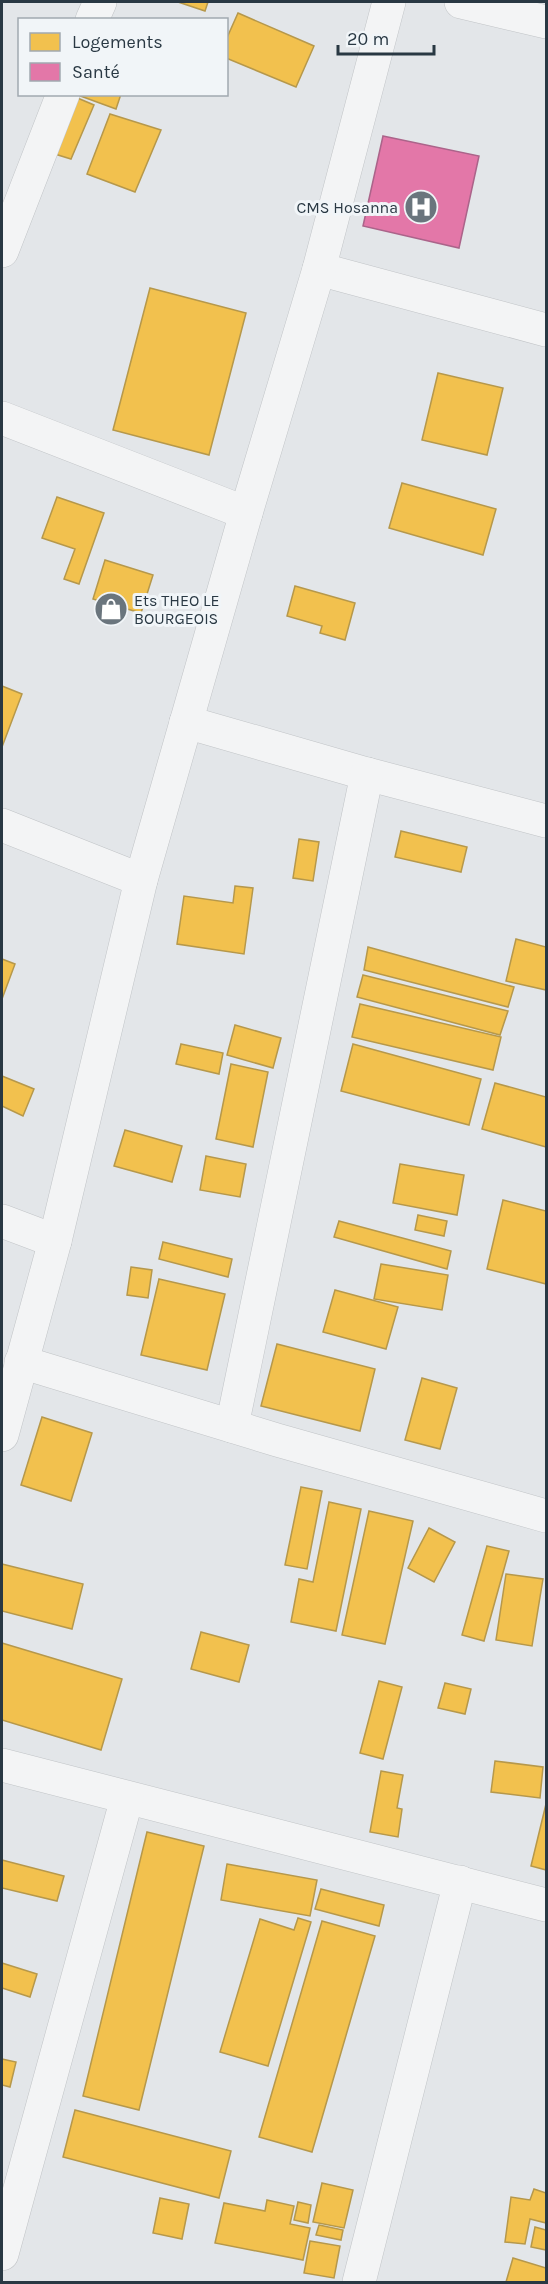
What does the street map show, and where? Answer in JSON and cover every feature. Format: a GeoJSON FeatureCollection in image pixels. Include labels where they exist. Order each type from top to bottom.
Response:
{"type":"FeatureCollection","features":[{"type":"Feature","properties":{"kind":"street"},"geometry":{"type":"LineString","coordinates":[[93,18],[100,2]]}},
{"type":"Feature","properties":{"kind":"street"},"geometry":{"type":"LineString","coordinates":[[2,1435],[56,1241],[141,880],[246,513],[319,269],[389,2]]}},
{"type":"Feature","properties":{"kind":"street"},"geometry":{"type":"LineString","coordinates":[[461,2],[546,22]]}},
{"type":"Feature","properties":{"kind":"street"},"geometry":{"type":"LineString","coordinates":[[2,251],[62,96]]}},
{"type":"Feature","properties":{"kind":"street"},"geometry":{"type":"LineString","coordinates":[[319,269],[546,330]]}},
{"type":"Feature","properties":{"kind":"street"},"geometry":{"type":"LineString","coordinates":[[2,418],[246,513]]}},
{"type":"Feature","properties":{"kind":"street"},"geometry":{"type":"LineString","coordinates":[[186,722],[367,774],[546,821]]}},
{"type":"Feature","properties":{"kind":"street"},"geometry":{"type":"LineString","coordinates":[[232,1426],[367,774]]}},
{"type":"Feature","properties":{"kind":"street"},"geometry":{"type":"LineString","coordinates":[[2,825],[141,880]]}},
{"type":"Feature","properties":{"kind":"street"},"geometry":{"type":"LineString","coordinates":[[2,1221],[56,1241]]}},
{"type":"Feature","properties":{"kind":"street"},"geometry":{"type":"LineString","coordinates":[[21,1362],[232,1426],[546,1516]]}},
{"type":"Feature","properties":{"kind":"street"},"geometry":{"type":"LineString","coordinates":[[2,1765],[546,1905]]}},
{"type":"Feature","properties":{"kind":"street"},"geometry":{"type":"LineString","coordinates":[[2,2254],[127,1798]]}},
{"type":"Feature","properties":{"kind":"street"},"geometry":{"type":"LineString","coordinates":[[359,2283],[460,1882]]}},
{"type":"Feature","properties":{"kind":"building: Logements"},"geometry":{"type":"Polygon","coordinates":[[[178,2],[208,2],[205,11],[178,2]]]}},
{"type":"Feature","properties":{"kind":"building: Logements"},"geometry":{"type":"Polygon","coordinates":[[[238,13],[314,46],[296,87],[228,59],[228,36],[238,13]]]}},
{"type":"Feature","properties":{"kind":"building: Logements"},"geometry":{"type":"Polygon","coordinates":[[[67,96],[94,105],[71,159],[45,151],[67,96]]]}},
{"type":"Feature","properties":{"kind":"building: Logements"},"geometry":{"type":"Polygon","coordinates":[[[80,96],[120,96],[116,109],[80,96]]]}},
{"type":"Feature","properties":{"kind":"building: Logements"},"geometry":{"type":"Polygon","coordinates":[[[110,114],[161,130],[135,192],[87,174],[110,114]]]}},
{"type":"Feature","properties":{"kind":"building: Logements"},"geometry":{"type":"Polygon","coordinates":[[[150,288],[246,313],[209,455],[113,430],[150,288]]]}},
{"type":"Feature","properties":{"kind":"building: Logements"},"geometry":{"type":"Polygon","coordinates":[[[438,373],[503,388],[487,455],[422,440],[438,373]]]}},
{"type":"Feature","properties":{"kind":"building: Logements"},"geometry":{"type":"Polygon","coordinates":[[[402,483],[496,509],[483,555],[389,528],[402,483]]]}},
{"type":"Feature","properties":{"kind":"building: Logements"},"geometry":{"type":"Polygon","coordinates":[[[57,497],[104,513],[79,584],[64,579],[75,549],[42,538],[57,497]]]}},
{"type":"Feature","properties":{"kind":"building: Logements"},"geometry":{"type":"Polygon","coordinates":[[[105,560],[153,575],[141,613],[93,599],[105,560]]]}},
{"type":"Feature","properties":{"kind":"building: Logements"},"geometry":{"type":"Polygon","coordinates":[[[295,586],[355,603],[345,640],[320,633],[322,626],[287,616],[295,586]]]}},
{"type":"Feature","properties":{"kind":"building: Logements"},"geometry":{"type":"Polygon","coordinates":[[[2,686],[22,694],[2,747],[2,686]]]}},
{"type":"Feature","properties":{"kind":"building: Logements"},"geometry":{"type":"Polygon","coordinates":[[[401,831],[467,847],[461,872],[395,857],[401,831]]]}},
{"type":"Feature","properties":{"kind":"building: Logements"},"geometry":{"type":"Polygon","coordinates":[[[299,839],[319,842],[313,881],[293,878],[299,839]]]}},
{"type":"Feature","properties":{"kind":"building: Logements"},"geometry":{"type":"Polygon","coordinates":[[[235,886],[253,888],[244,954],[177,944],[184,896],[233,903],[235,886]]]}},
{"type":"Feature","properties":{"kind":"building: Logements"},"geometry":{"type":"Polygon","coordinates":[[[516,939],[546,947],[546,990],[506,981],[516,939]]]}},
{"type":"Feature","properties":{"kind":"building: Logements"},"geometry":{"type":"Polygon","coordinates":[[[368,947],[514,987],[508,1007],[364,970],[368,947]]]}},
{"type":"Feature","properties":{"kind":"building: Logements"},"geometry":{"type":"Polygon","coordinates":[[[2,959],[15,964],[2,999],[2,959]]]}},
{"type":"Feature","properties":{"kind":"building: Logements"},"geometry":{"type":"Polygon","coordinates":[[[363,975],[508,1011],[500,1035],[357,997],[363,975]]]}},
{"type":"Feature","properties":{"kind":"building: Logements"},"geometry":{"type":"Polygon","coordinates":[[[360,1004],[501,1037],[493,1070],[352,1037],[360,1004]]]}},
{"type":"Feature","properties":{"kind":"building: Logements"},"geometry":{"type":"Polygon","coordinates":[[[235,1025],[281,1038],[273,1068],[227,1055],[235,1025]]]}},
{"type":"Feature","properties":{"kind":"building: Logements"},"geometry":{"type":"Polygon","coordinates":[[[181,1044],[223,1053],[219,1074],[176,1064],[181,1044]]]}},
{"type":"Feature","properties":{"kind":"building: Logements"},"geometry":{"type":"Polygon","coordinates":[[[353,1044],[481,1079],[469,1125],[341,1091],[353,1044]]]}},
{"type":"Feature","properties":{"kind":"building: Logements"},"geometry":{"type":"Polygon","coordinates":[[[231,1064],[268,1072],[253,1147],[216,1139],[231,1064]]]}},
{"type":"Feature","properties":{"kind":"building: Logements"},"geometry":{"type":"Polygon","coordinates":[[[2,1076],[34,1089],[23,1116],[2,1106],[2,1076]]]}},
{"type":"Feature","properties":{"kind":"building: Logements"},"geometry":{"type":"Polygon","coordinates":[[[495,1083],[546,1097],[546,1147],[482,1129],[495,1083]]]}},
{"type":"Feature","properties":{"kind":"building: Logements"},"geometry":{"type":"Polygon","coordinates":[[[125,1130],[182,1146],[172,1182],[114,1166],[125,1130]]]}},
{"type":"Feature","properties":{"kind":"building: Logements"},"geometry":{"type":"Polygon","coordinates":[[[206,1156],[246,1164],[240,1197],[200,1190],[206,1156]]]}},
{"type":"Feature","properties":{"kind":"building: Logements"},"geometry":{"type":"Polygon","coordinates":[[[400,1164],[464,1175],[457,1215],[393,1203],[400,1164]]]}},
{"type":"Feature","properties":{"kind":"building: Logements"},"geometry":{"type":"Polygon","coordinates":[[[503,1200],[546,1211],[546,1284],[487,1269],[503,1200]]]}},
{"type":"Feature","properties":{"kind":"building: Logements"},"geometry":{"type":"Polygon","coordinates":[[[418,1215],[447,1221],[444,1236],[415,1230],[418,1215]]]}},
{"type":"Feature","properties":{"kind":"building: Logements"},"geometry":{"type":"Polygon","coordinates":[[[339,1221],[451,1251],[447,1269],[334,1237],[339,1221]]]}},
{"type":"Feature","properties":{"kind":"building: Logements"},"geometry":{"type":"Polygon","coordinates":[[[163,1242],[232,1259],[228,1277],[159,1259],[163,1242]]]}},
{"type":"Feature","properties":{"kind":"building: Logements"},"geometry":{"type":"Polygon","coordinates":[[[381,1264],[448,1275],[442,1310],[374,1299],[381,1264]]]}},
{"type":"Feature","properties":{"kind":"building: Logements"},"geometry":{"type":"Polygon","coordinates":[[[131,1267],[152,1270],[148,1298],[127,1295],[131,1267]]]}},
{"type":"Feature","properties":{"kind":"building: Logements"},"geometry":{"type":"Polygon","coordinates":[[[159,1279],[225,1294],[207,1370],[141,1355],[159,1279]]]}},
{"type":"Feature","properties":{"kind":"building: Logements"},"geometry":{"type":"Polygon","coordinates":[[[335,1290],[398,1307],[386,1349],[323,1332],[335,1290]]]}},
{"type":"Feature","properties":{"kind":"building: Logements"},"geometry":{"type":"Polygon","coordinates":[[[277,1344],[375,1369],[360,1431],[261,1406],[277,1344]]]}},
{"type":"Feature","properties":{"kind":"building: Logements"},"geometry":{"type":"Polygon","coordinates":[[[422,1378],[457,1388],[440,1449],[405,1440],[422,1378]]]}},
{"type":"Feature","properties":{"kind":"building: Logements"},"geometry":{"type":"Polygon","coordinates":[[[42,1417],[92,1433],[71,1501],[21,1485],[42,1417]]]}},
{"type":"Feature","properties":{"kind":"building: Logements"},"geometry":{"type":"Polygon","coordinates":[[[301,1487],[322,1491],[307,1569],[285,1565],[301,1487]]]}},
{"type":"Feature","properties":{"kind":"building: Logements"},"geometry":{"type":"Polygon","coordinates":[[[329,1502],[361,1509],[336,1631],[291,1622],[299,1579],[313,1582],[329,1502]]]}},
{"type":"Feature","properties":{"kind":"building: Logements"},"geometry":{"type":"Polygon","coordinates":[[[369,1511],[413,1521],[385,1644],[342,1635],[369,1511]]]}},
{"type":"Feature","properties":{"kind":"building: Logements"},"geometry":{"type":"Polygon","coordinates":[[[429,1528],[455,1542],[434,1582],[408,1568],[429,1528]]]}},
{"type":"Feature","properties":{"kind":"building: Logements"},"geometry":{"type":"Polygon","coordinates":[[[487,1546],[509,1551],[484,1641],[462,1635],[487,1546]]]}},
{"type":"Feature","properties":{"kind":"building: Logements"},"geometry":{"type":"Polygon","coordinates":[[[2,1564],[83,1584],[72,1629],[2,1611],[2,1564]]]}},
{"type":"Feature","properties":{"kind":"building: Logements"},"geometry":{"type":"Polygon","coordinates":[[[506,1574],[543,1579],[532,1646],[496,1640],[506,1574]]]}},
{"type":"Feature","properties":{"kind":"building: Logements"},"geometry":{"type":"Polygon","coordinates":[[[201,1632],[249,1645],[239,1682],[191,1669],[201,1632]]]}},
{"type":"Feature","properties":{"kind":"building: Logements"},"geometry":{"type":"Polygon","coordinates":[[[2,1643],[122,1679],[101,1750],[2,1720],[2,1643]]]}},
{"type":"Feature","properties":{"kind":"building: Logements"},"geometry":{"type":"Polygon","coordinates":[[[379,1681],[402,1687],[383,1759],[360,1753],[379,1681]]]}},
{"type":"Feature","properties":{"kind":"building: Logements"},"geometry":{"type":"Polygon","coordinates":[[[445,1683],[471,1689],[465,1714],[438,1708],[445,1683]]]}},
{"type":"Feature","properties":{"kind":"building: Logements"},"geometry":{"type":"Polygon","coordinates":[[[495,1761],[543,1767],[540,1798],[491,1792],[495,1761]]]}},
{"type":"Feature","properties":{"kind":"building: Logements"},"geometry":{"type":"Polygon","coordinates":[[[381,1771],[403,1775],[397,1808],[402,1809],[398,1837],[370,1832],[381,1771]]]}},
{"type":"Feature","properties":{"kind":"building: Logements"},"geometry":{"type":"Polygon","coordinates":[[[546,1804],[546,1870],[531,1866],[546,1804]]]}},
{"type":"Feature","properties":{"kind":"building: Logements"},"geometry":{"type":"Polygon","coordinates":[[[147,1832],[204,1846],[139,2110],[83,2096],[147,1832]]]}},
{"type":"Feature","properties":{"kind":"building: Logements"},"geometry":{"type":"Polygon","coordinates":[[[2,1860],[64,1876],[57,1901],[2,1888],[2,1860]]]}},
{"type":"Feature","properties":{"kind":"building: Logements"},"geometry":{"type":"Polygon","coordinates":[[[227,1864],[317,1880],[310,1916],[221,1900],[227,1864]]]}},
{"type":"Feature","properties":{"kind":"building: Logements"},"geometry":{"type":"Polygon","coordinates":[[[321,1889],[384,1905],[379,1926],[315,1909],[321,1889]]]}},
{"type":"Feature","properties":{"kind":"building: Logements"},"geometry":{"type":"Polygon","coordinates":[[[298,1918],[311,1922],[268,2066],[220,2052],[260,1919],[294,1930],[298,1918]]]}},
{"type":"Feature","properties":{"kind":"building: Logements"},"geometry":{"type":"Polygon","coordinates":[[[322,1921],[375,1936],[312,2152],[259,2137],[322,1921]]]}},
{"type":"Feature","properties":{"kind":"building: Logements"},"geometry":{"type":"Polygon","coordinates":[[[2,1963],[37,1974],[30,1997],[2,1988],[2,1963]]]}},
{"type":"Feature","properties":{"kind":"building: Logements"},"geometry":{"type":"Polygon","coordinates":[[[2,2059],[16,2062],[10,2087],[2,2085],[2,2059]]]}},
{"type":"Feature","properties":{"kind":"building: Logements"},"geometry":{"type":"Polygon","coordinates":[[[75,2110],[231,2151],[219,2198],[63,2157],[75,2110]]]}},
{"type":"Feature","properties":{"kind":"building: Logements"},"geometry":{"type":"Polygon","coordinates":[[[322,2183],[353,2190],[344,2228],[313,2222],[322,2183]]]}},
{"type":"Feature","properties":{"kind":"building: Logements"},"geometry":{"type":"Polygon","coordinates":[[[534,2189],[546,2193],[546,2223],[530,2219],[525,2244],[505,2242],[511,2197],[530,2200],[534,2189]]]}},
{"type":"Feature","properties":{"kind":"building: Logements"},"geometry":{"type":"Polygon","coordinates":[[[160,2198],[189,2204],[182,2239],[153,2233],[160,2198]]]}},
{"type":"Feature","properties":{"kind":"building: Logements"},"geometry":{"type":"Polygon","coordinates":[[[267,2200],[294,2206],[290,2224],[310,2228],[303,2260],[215,2243],[224,2203],[265,2211],[267,2200]]]}},
{"type":"Feature","properties":{"kind":"building: Logements"},"geometry":{"type":"Polygon","coordinates":[[[298,2202],[311,2205],[308,2223],[294,2220],[298,2202]]]}},
{"type":"Feature","properties":{"kind":"building: Logements"},"geometry":{"type":"Polygon","coordinates":[[[319,2225],[343,2230],[341,2240],[316,2235],[319,2225]]]}},
{"type":"Feature","properties":{"kind":"building: Logements"},"geometry":{"type":"Polygon","coordinates":[[[535,2227],[546,2230],[546,2250],[531,2247],[535,2227]]]}},
{"type":"Feature","properties":{"kind":"building: Logements"},"geometry":{"type":"Polygon","coordinates":[[[310,2241],[340,2246],[334,2278],[304,2273],[310,2241]]]}},
{"type":"Feature","properties":{"kind":"building: Logements"},"geometry":{"type":"Polygon","coordinates":[[[513,2258],[546,2268],[546,2282],[506,2282],[513,2258]]]}},
{"type":"Feature","properties":{"kind":"building: Santé"},"geometry":{"type":"Polygon","coordinates":[[[383,136],[479,156],[459,248],[363,226],[383,136]]]}},
{"type":"Feature","properties":{"kind":"place","name":"CMS Hosanna"},"geometry":{"type":"Point","coordinates":[421,207]}},
{"type":"Feature","properties":{"kind":"place","name":"Ets THEO LE BOURGEOIS"},"geometry":{"type":"Point","coordinates":[111,609]}}]}
